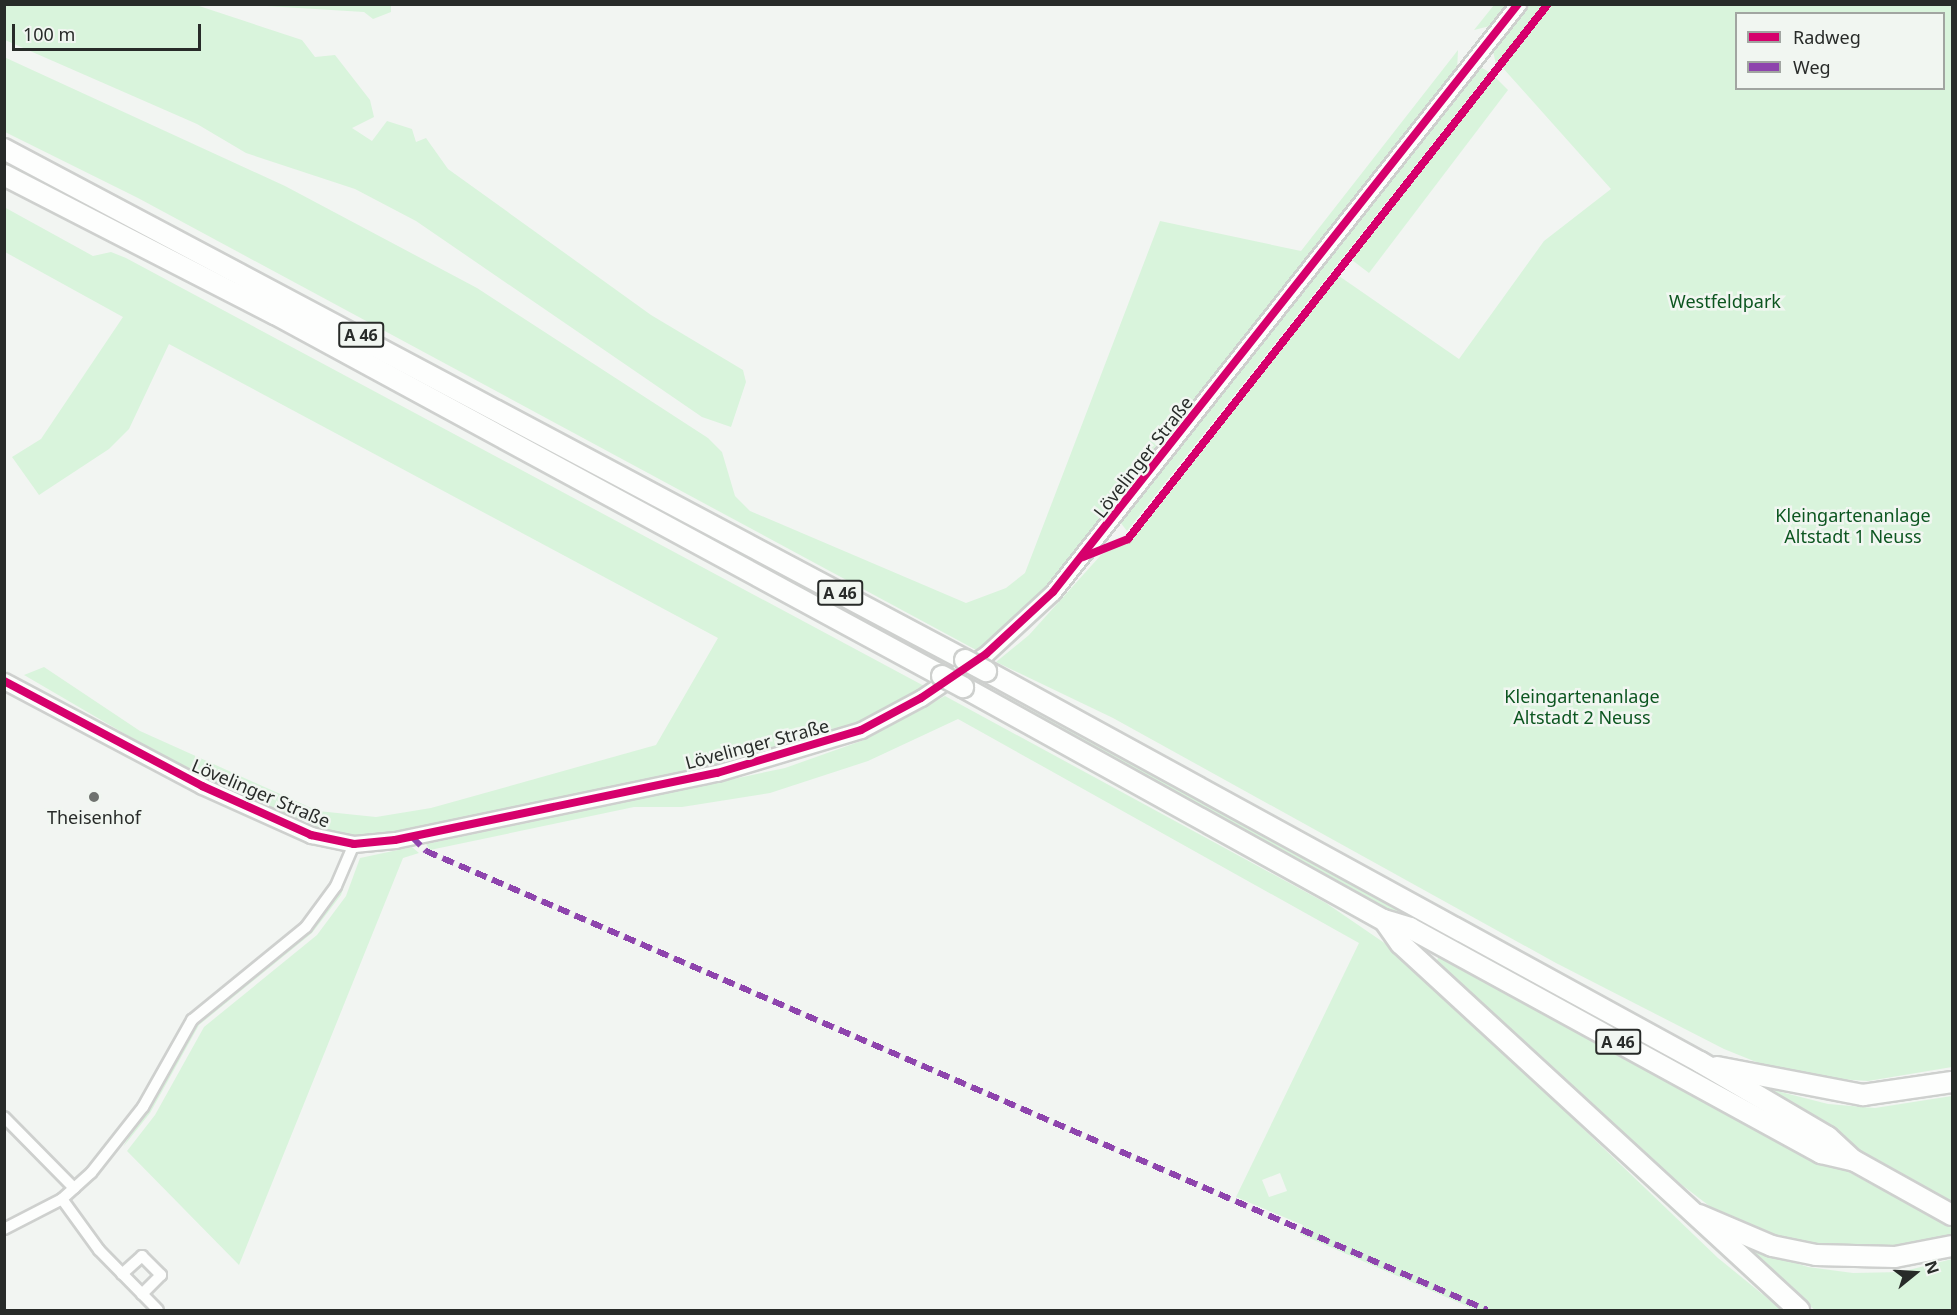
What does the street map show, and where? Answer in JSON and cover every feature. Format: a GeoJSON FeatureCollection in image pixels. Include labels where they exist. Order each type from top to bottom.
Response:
{"type":"FeatureCollection","features":[{"type":"Feature","properties":{"kind":"highway","name":"A 46"},"geometry":{"type":"LineString","coordinates":[[4,149],[986,671],[1700,1062],[1830,1093],[1898,1093],[1953,1082]]}},
{"type":"Feature","properties":{"kind":"highway","name":"A 46"},"geometry":{"type":"LineString","coordinates":[[4,175],[275,314],[963,687],[1384,920],[1410,928],[1821,1153],[1853,1160],[1953,1215]]}},
{"type":"Feature","properties":{"kind":"highway"},"geometry":{"type":"LineString","coordinates":[[1384,920],[1401,944],[1799,1311]]}},
{"type":"Feature","properties":{"kind":"highway"},"geometry":{"type":"LineString","coordinates":[[1700,1062],[1828,1137],[1853,1160]]}},
{"type":"Feature","properties":{"kind":"highway"},"geometry":{"type":"LineString","coordinates":[[1694,1212],[1772,1246],[1816,1255],[1895,1257],[1953,1246]]}},
{"type":"Feature","properties":{"kind":"street","name":"Lövelinger Straße"},"geometry":{"type":"LineString","coordinates":[[4,681],[202,786],[311,835],[354,844],[395,840],[785,756],[890,716],[986,654],[1083,557],[1518,4]]}},
{"type":"Feature","properties":{"kind":"street"},"geometry":{"type":"LineString","coordinates":[[4,1229],[62,1199],[74,1188],[143,1107],[192,1020],[233,981],[290,942],[322,908],[354,844]]}},
{"type":"Feature","properties":{"kind":"street"},"geometry":{"type":"LineString","coordinates":[[4,1117],[74,1188]]}},
{"type":"Feature","properties":{"kind":"street"},"geometry":{"type":"LineString","coordinates":[[62,1199],[122,1274],[158,1311]]}},
{"type":"Feature","properties":{"kind":"street"},"geometry":{"type":"LineString","coordinates":[[122,1274],[142,1256],[161,1275],[142,1294]]}},
{"type":"Feature","properties":{"kind":"green space"},"geometry":{"type":"Polygon","coordinates":[[[4,5],[196,5],[302,40],[315,57],[335,55],[370,100],[374,117],[352,128],[372,141],[387,121],[412,129],[416,142],[426,138],[448,169],[651,315],[743,370],[746,382],[731,427],[702,417],[416,221],[355,189],[246,153],[197,124],[5,40],[4,5]]]}},
{"type":"Feature","properties":{"kind":"green space"},"geometry":{"type":"Polygon","coordinates":[[[252,5],[391,5],[391,12],[373,19],[364,12],[252,5]]]}},
{"type":"Feature","properties":{"kind":"green space"},"geometry":{"type":"Polygon","coordinates":[[[1494,5],[1510,5],[1494,25],[1474,30],[1494,5]]]}},
{"type":"Feature","properties":{"kind":"green space"},"geometry":{"type":"Polygon","coordinates":[[[1525,5],[1543,5],[1496,64],[1492,47],[1525,5]]]}},
{"type":"Feature","properties":{"kind":"green space"},"geometry":{"type":"Polygon","coordinates":[[[1552,5],[1952,5],[1952,1067],[1868,1081],[1824,1078],[1776,1070],[1724,1049],[1556,963],[1113,718],[996,662],[1029,635],[1101,555],[1138,533],[1339,276],[1459,359],[1544,241],[1611,189],[1502,67],[1552,5]]]}},
{"type":"Feature","properties":{"kind":"green space"},"geometry":{"type":"Polygon","coordinates":[[[1458,50],[1457,72],[1048,588],[978,651],[138,198],[5,132],[4,57],[285,186],[477,288],[708,438],[722,452],[735,496],[750,511],[966,603],[1006,588],[1025,573],[1160,221],[1301,251],[1458,50]]]}},
{"type":"Feature","properties":{"kind":"green space"},"geometry":{"type":"Polygon","coordinates":[[[1482,68],[1489,72],[1127,531],[1120,522],[1472,72],[1482,68]]]}},
{"type":"Feature","properties":{"kind":"green space"},"geometry":{"type":"Polygon","coordinates":[[[1495,77],[1508,90],[1369,273],[1352,260],[1495,77]]]}},
{"type":"Feature","properties":{"kind":"green space"},"geometry":{"type":"Polygon","coordinates":[[[4,207],[93,256],[111,252],[126,258],[926,687],[862,723],[712,769],[373,837],[327,833],[204,780],[24,675],[44,667],[140,731],[318,811],[376,817],[431,808],[656,745],[718,638],[169,344],[129,429],[109,449],[39,495],[12,457],[41,439],[123,317],[5,252],[4,207]]]}},
{"type":"Feature","properties":{"kind":"green space"},"geometry":{"type":"Polygon","coordinates":[[[979,682],[1547,989],[1830,1147],[976,688],[979,682]]]}},
{"type":"Feature","properties":{"kind":"green space"},"geometry":{"type":"Polygon","coordinates":[[[945,696],[1326,903],[1402,955],[1718,1258],[1782,1310],[1476,1310],[1300,1234],[1303,1225],[1236,1197],[1359,943],[958,719],[868,761],[770,793],[682,807],[634,807],[430,850],[426,844],[785,768],[864,740],[945,696]],[[1280,1173],[1262,1180],[1269,1197],[1287,1191],[1280,1173]]]}},
{"type":"Feature","properties":{"kind":"green space"},"geometry":{"type":"Polygon","coordinates":[[[412,847],[419,853],[403,858],[239,1265],[127,1151],[155,1115],[204,1027],[317,935],[346,896],[360,858],[412,847]]]}},
{"type":"Feature","properties":{"kind":"green space"},"geometry":{"type":"Polygon","coordinates":[[[349,871],[341,895],[312,933],[199,1025],[150,1113],[123,1147],[196,1023],[236,985],[310,931],[349,871]]]}},
{"type":"Feature","properties":{"kind":"green space"},"geometry":{"type":"Polygon","coordinates":[[[1440,953],[1927,1214],[1952,1228],[1952,1236],[1909,1248],[1815,1248],[1765,1234],[1712,1208],[1665,1172],[1436,963],[1440,953]]]}},
{"type":"Feature","properties":{"kind":"green space"},"geometry":{"type":"Polygon","coordinates":[[[1738,1081],[1828,1104],[1875,1108],[1952,1096],[1952,1203],[1738,1081]]]}},
{"type":"Feature","properties":{"kind":"green space"},"geometry":{"type":"Polygon","coordinates":[[[1729,1241],[1808,1267],[1853,1273],[1901,1272],[1952,1259],[1952,1310],[1815,1310],[1729,1241]]]}},
{"type":"Feature","properties":{"kind":"marked path"},"geometry":{"type":"LineString","coordinates":[[412,837],[426,851],[1487,1310]]}},
{"type":"Feature","properties":{"kind":"cycle path"},"geometry":{"type":"LineString","coordinates":[[4,681],[202,786],[311,835],[354,844],[395,840],[717,773],[861,730],[921,698],[986,654],[1053,592],[1518,4]]}},
{"type":"Feature","properties":{"kind":"cycle path"},"geometry":{"type":"LineString","coordinates":[[1083,557],[1128,539],[1548,4]]}},
{"type":"Feature","properties":{"kind":"place","name":"Theisenhof"},"geometry":{"type":"Point","coordinates":[94,797]}},
{"type":"Feature","properties":{"kind":"park label","name":"Westfeldpark"},"geometry":{"type":"Point","coordinates":[1725,301]}},
{"type":"Feature","properties":{"kind":"park label","name":"Kleingartenanlage Altstadt 1 Neuss"},"geometry":{"type":"Point","coordinates":[1853,526]}},
{"type":"Feature","properties":{"kind":"park label","name":"Kleingartenanlage Altstadt 2 Neuss"},"geometry":{"type":"Point","coordinates":[1582,707]}}]}
